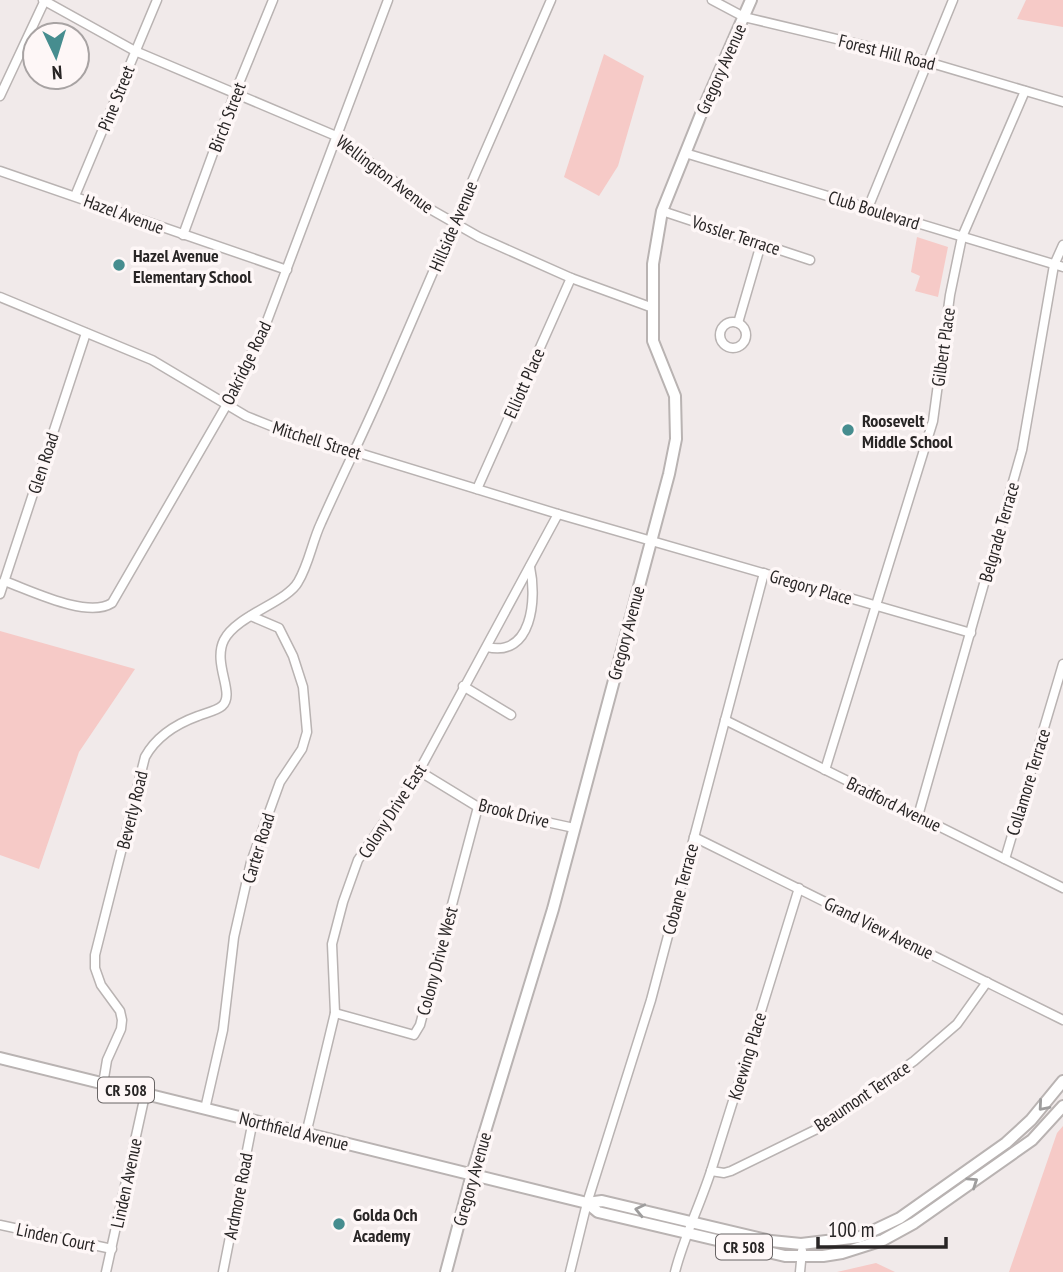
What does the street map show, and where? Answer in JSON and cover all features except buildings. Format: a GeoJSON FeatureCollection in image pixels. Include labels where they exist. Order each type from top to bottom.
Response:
{"type":"FeatureCollection","features":[{"type":"Feature","properties":{"kind":"main road","name":"Gregory Avenue"},"geometry":{"type":"LineString","coordinates":[[446,1272],[472,1174],[553,909],[676,439],[676,396],[653,341],[653,264],[662,211],[751,0]]}},
{"type":"Feature","properties":{"kind":"main road","name":"Northfield Avenue"},"geometry":{"type":"LineString","coordinates":[[0,1058],[587,1203],[598,1212],[801,1244],[860,1237],[900,1218],[1006,1143],[1031,1120],[1063,1081]]}},
{"type":"Feature","properties":{"kind":"main road","name":"Northfield Avenue"},"geometry":{"type":"LineString","coordinates":[[690,1228],[759,1251],[802,1257],[863,1248],[914,1223],[1032,1140],[1063,1105]]}},
{"type":"Feature","properties":{"kind":"street","name":"Wellington Avenue"},"geometry":{"type":"LineString","coordinates":[[44,0],[135,51],[336,136],[430,209],[454,223],[571,278],[653,308]]}},
{"type":"Feature","properties":{"kind":"street"},"geometry":{"type":"LineString","coordinates":[[0,96],[44,0]]}},
{"type":"Feature","properties":{"kind":"street","name":"Pine Street"},"geometry":{"type":"LineString","coordinates":[[75,196],[157,0]]}},
{"type":"Feature","properties":{"kind":"street","name":"Birch Street"},"geometry":{"type":"LineString","coordinates":[[183,235],[272,0]]}},
{"type":"Feature","properties":{"kind":"street","name":"Oakridge Road"},"geometry":{"type":"LineString","coordinates":[[4,581],[93,610],[112,603],[226,405],[267,321],[388,0]]}},
{"type":"Feature","properties":{"kind":"street","name":"Hillside Avenue"},"geometry":{"type":"LineString","coordinates":[[355,452],[551,0]]}},
{"type":"Feature","properties":{"kind":"street","name":"Forest Hill Road"},"geometry":{"type":"LineString","coordinates":[[712,0],[744,17],[929,62],[1063,102]]}},
{"type":"Feature","properties":{"kind":"street"},"geometry":{"type":"LineString","coordinates":[[868,208],[953,0]]}},
{"type":"Feature","properties":{"kind":"street","name":"Gilbert Place"},"geometry":{"type":"LineString","coordinates":[[825,770],[933,421],[950,295],[962,237],[1025,91]]}},
{"type":"Feature","properties":{"kind":"street","name":"Club Boulevard"},"geometry":{"type":"LineString","coordinates":[[685,153],[1059,266]]}},
{"type":"Feature","properties":{"kind":"street","name":"Hazel Avenue"},"geometry":{"type":"LineString","coordinates":[[0,171],[287,270]]}},
{"type":"Feature","properties":{"kind":"street","name":"Vossler Terrace"},"geometry":{"type":"LineString","coordinates":[[662,211],[810,260]]}},
{"type":"Feature","properties":{"kind":"street"},"geometry":{"type":"LineString","coordinates":[[738,323],[761,244]]}},
{"type":"Feature","properties":{"kind":"street","name":"Belgrade Terrace"},"geometry":{"type":"LineString","coordinates":[[918,816],[1022,450],[1063,245]]}},
{"type":"Feature","properties":{"kind":"street","name":"Elliott Place"},"geometry":{"type":"LineString","coordinates":[[477,489],[571,278]]}},
{"type":"Feature","properties":{"kind":"street","name":"Mitchell Street"},"geometry":{"type":"LineString","coordinates":[[0,297],[152,360],[226,405],[271,426],[651,540]]}},
{"type":"Feature","properties":{"kind":"street","name":"Glen Road"},"geometry":{"type":"LineString","coordinates":[[0,594],[86,332]]}},
{"type":"Feature","properties":{"kind":"street","name":"Beverly Road"},"geometry":{"type":"LineString","coordinates":[[103,1084],[107,1060],[121,1029],[122,1020],[120,1011],[101,985],[95,968],[95,955],[145,757],[157,739],[185,720],[223,705],[227,698],[227,687],[220,667],[220,650],[225,637],[250,616],[293,590],[299,581],[319,526],[355,452]]}},
{"type":"Feature","properties":{"kind":"street","name":"Colony Drive East"},"geometry":{"type":"LineString","coordinates":[[306,1133],[329,1049],[335,1013],[332,944],[358,860],[419,771],[558,514]]}},
{"type":"Feature","properties":{"kind":"street","name":"Gregory Place"},"geometry":{"type":"LineString","coordinates":[[651,540],[971,633]]}},
{"type":"Feature","properties":{"kind":"street"},"geometry":{"type":"LineString","coordinates":[[487,647],[501,651],[515,645],[524,634],[534,584],[530,567]]}},
{"type":"Feature","properties":{"kind":"street","name":"Cobane Terrace"},"geometry":{"type":"LineString","coordinates":[[570,1272],[587,1203],[651,1000],[764,573]]}},
{"type":"Feature","properties":{"kind":"street","name":"Carter Road"},"geometry":{"type":"LineString","coordinates":[[205,1109],[223,1030],[234,937],[251,862],[280,782],[302,749],[307,732],[303,687],[293,656],[279,628],[250,616]]}},
{"type":"Feature","properties":{"kind":"street","name":"Collamore Terrace"},"geometry":{"type":"LineString","coordinates":[[1005,859],[1063,664]]}},
{"type":"Feature","properties":{"kind":"street"},"geometry":{"type":"LineString","coordinates":[[463,686],[511,715]]}},
{"type":"Feature","properties":{"kind":"street","name":"Bradford Avenue"},"geometry":{"type":"LineString","coordinates":[[725,720],[1063,888]]}},
{"type":"Feature","properties":{"kind":"street","name":"Brook Drive"},"geometry":{"type":"LineString","coordinates":[[419,771],[478,807],[574,828]]}},
{"type":"Feature","properties":{"kind":"street","name":"Colony Drive West"},"geometry":{"type":"LineString","coordinates":[[335,1013],[414,1035],[420,1025],[478,807]]}},
{"type":"Feature","properties":{"kind":"street","name":"Grand View Avenue"},"geometry":{"type":"LineString","coordinates":[[694,837],[1063,1020]]}},
{"type":"Feature","properties":{"kind":"street","name":"Koewing Place"},"geometry":{"type":"LineString","coordinates":[[675,1272],[683,1241],[711,1171],[799,888]]}},
{"type":"Feature","properties":{"kind":"street","name":"Beaumont Terrace"},"geometry":{"type":"LineString","coordinates":[[711,1171],[731,1171],[819,1128],[914,1061],[957,1024],[987,982]]}},
{"type":"Feature","properties":{"kind":"street","name":"Linden Avenue"},"geometry":{"type":"LineString","coordinates":[[106,1272],[145,1095]]}},
{"type":"Feature","properties":{"kind":"street","name":"Ardmore Road"},"geometry":{"type":"LineString","coordinates":[[223,1272],[253,1120]]}},
{"type":"Feature","properties":{"kind":"street","name":"Linden Court"},"geometry":{"type":"LineString","coordinates":[[0,1225],[112,1249]]}},
{"type":"Feature","properties":{"kind":"street"},"geometry":{"type":"LineString","coordinates":[[800,1272],[801,1244]]}},
{"type":"Feature","properties":{"kind":"shaded area"},"geometry":{"type":"Polygon","coordinates":[[[1026,0],[1063,0],[1063,27],[1017,19],[1026,0]]]}},
{"type":"Feature","properties":{"kind":"shaded area"},"geometry":{"type":"Polygon","coordinates":[[[604,54],[644,76],[618,166],[599,196],[564,177],[604,54]]]}},
{"type":"Feature","properties":{"kind":"shaded area"},"geometry":{"type":"Polygon","coordinates":[[[917,237],[948,247],[938,297],[915,291],[920,276],[911,272],[917,237]]]}},
{"type":"Feature","properties":{"kind":"shaded area"},"geometry":{"type":"Polygon","coordinates":[[[0,631],[135,669],[79,752],[39,869],[0,855],[0,631]]]}},
{"type":"Feature","properties":{"kind":"shaded area"},"geometry":{"type":"Polygon","coordinates":[[[1063,1126],[1063,1272],[1009,1272],[1057,1133],[1063,1126]]]}},
{"type":"Feature","properties":{"kind":"shaded area"},"geometry":{"type":"Polygon","coordinates":[[[876,1263],[895,1272],[837,1272],[876,1263]]]}},
{"type":"Feature","properties":{"kind":"place","name":"Hazel Avenue Elementary School"},"geometry":{"type":"Point","coordinates":[119,265]}},
{"type":"Feature","properties":{"kind":"place","name":"Roosevelt Middle School"},"geometry":{"type":"Point","coordinates":[848,430]}},
{"type":"Feature","properties":{"kind":"place","name":"Golda Och Academy"},"geometry":{"type":"Point","coordinates":[339,1224]}}]}
